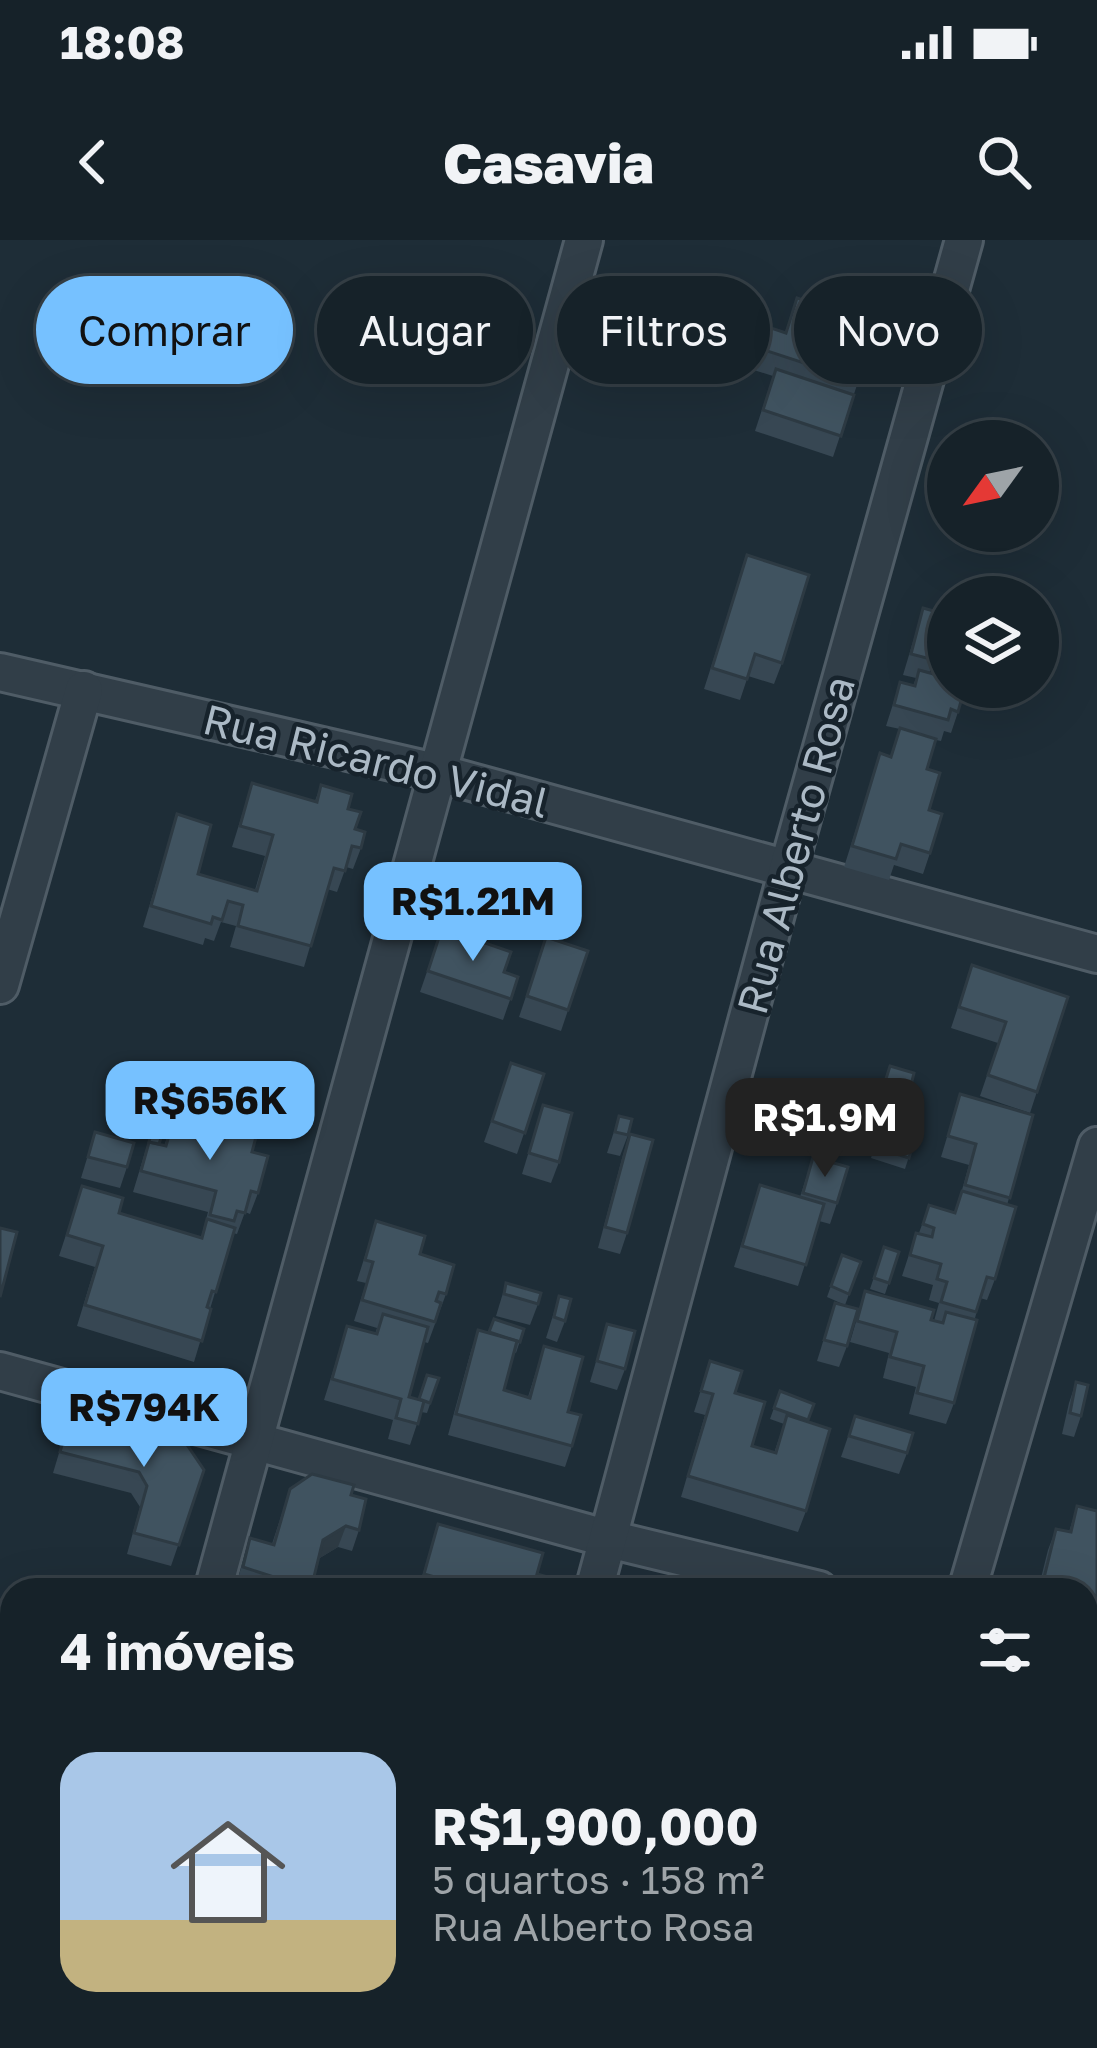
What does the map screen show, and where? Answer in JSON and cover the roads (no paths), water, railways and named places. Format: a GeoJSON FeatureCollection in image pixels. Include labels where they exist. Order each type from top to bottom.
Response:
{"type":"FeatureCollection","features":[{"type":"Feature","properties":{"kind":"street"},"geometry":{"type":"LineString","coordinates":[[217,1578],[584,240]]}},
{"type":"Feature","properties":{"kind":"street","name":"Rua Alberto Rosa"},"geometry":{"type":"LineString","coordinates":[[598,1578],[788,869],[964,240]]}},
{"type":"Feature","properties":{"kind":"street","name":"Rua Ricardo Vidal"},"geometry":{"type":"LineString","coordinates":[[0,672],[435,772],[1097,954]]}},
{"type":"Feature","properties":{"kind":"street"},"geometry":{"type":"LineString","coordinates":[[0,985],[84,690]]}},
{"type":"Feature","properties":{"kind":"street"},"geometry":{"type":"LineString","coordinates":[[971,1578],[1097,1146]]}},
{"type":"Feature","properties":{"kind":"street"},"geometry":{"type":"LineString","coordinates":[[0,1371],[610,1539],[769,1578]]}}]}
